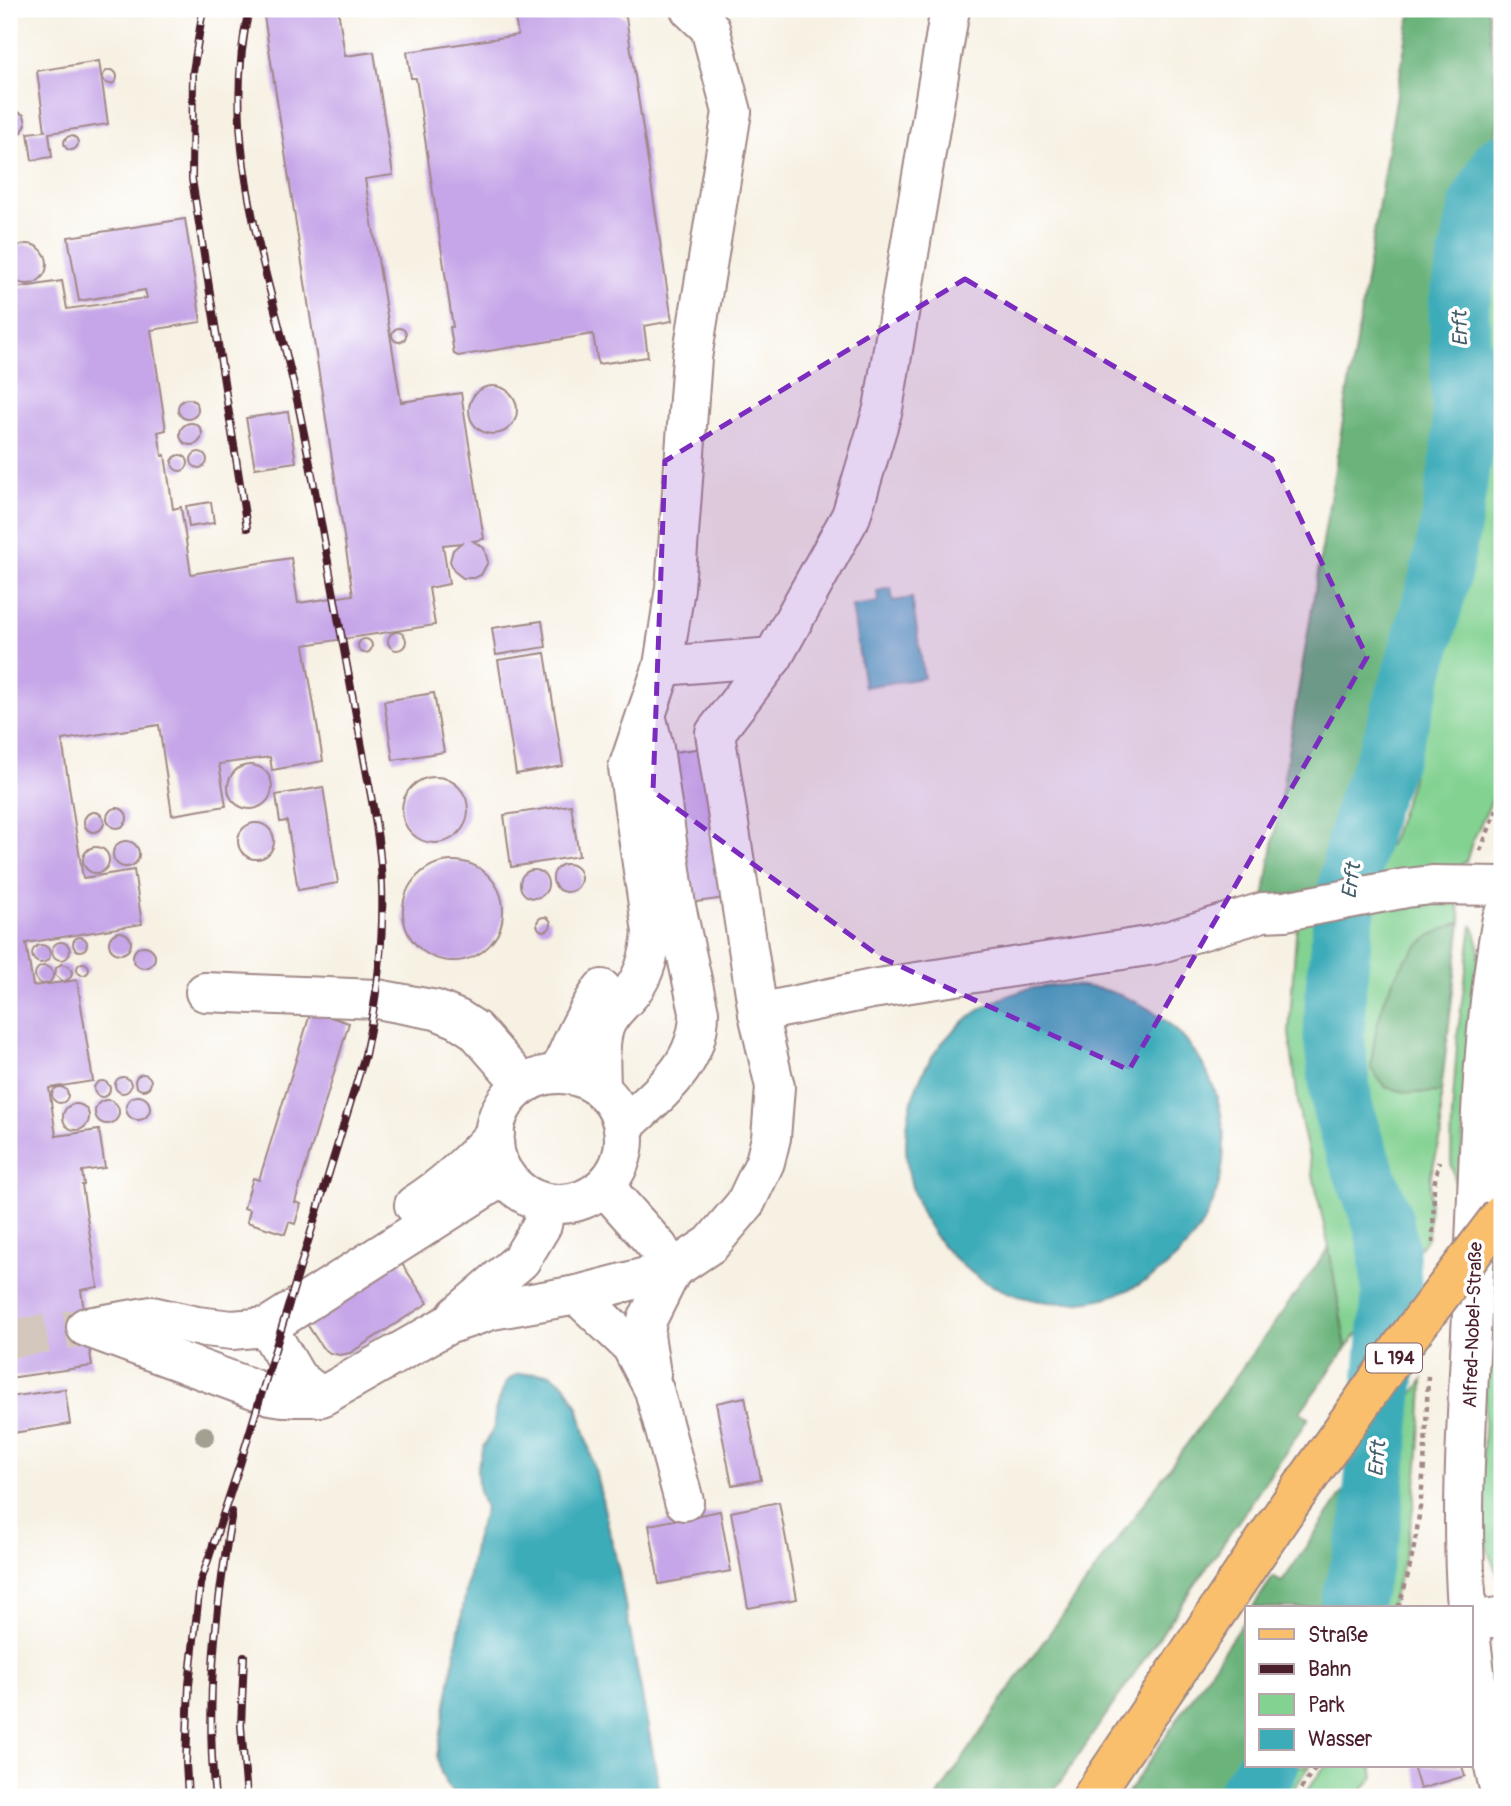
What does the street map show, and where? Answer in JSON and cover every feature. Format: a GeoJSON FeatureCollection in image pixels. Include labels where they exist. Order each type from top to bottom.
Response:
{"type":"FeatureCollection","features":[{"type":"Feature","properties":{"kind":"main road","name":"L 194"},"geometry":{"type":"LineString","coordinates":[[1092,1797],[1289,1505],[1404,1343],[1502,1214]]}},
{"type":"Feature","properties":{"kind":"street"},"geometry":{"type":"LineString","coordinates":[[559,1074],[582,1022],[617,968],[627,943],[630,929],[621,855],[628,768],[663,666],[675,588],[692,358],[732,112],[709,28],[691,9]]}},
{"type":"Feature","properties":{"kind":"street"},"geometry":{"type":"LineString","coordinates":[[505,1175],[267,1327],[232,1330],[152,1316],[86,1327],[270,1395],[321,1397],[447,1325],[492,1310],[578,1295],[673,1269],[711,1244],[730,1223],[756,1185],[771,1138],[775,1087],[758,1013],[715,733],[773,657],[851,516],[867,468],[883,409],[950,9]]}},
{"type":"Feature","properties":{"kind":"street"},"geometry":{"type":"LineString","coordinates":[[663,666],[773,657]]}},
{"type":"Feature","properties":{"kind":"street"},"geometry":{"type":"LineString","coordinates":[[623,1128],[682,1068],[692,1052],[699,1025],[699,1012],[676,906],[654,748],[646,715]]}},
{"type":"Feature","properties":{"kind":"street"},"geometry":{"type":"LineString","coordinates":[[601,1089],[601,1043],[605,1026],[614,1010],[629,996],[639,981],[651,947],[652,932],[628,768]]}},
{"type":"Feature","properties":{"kind":"street"},"geometry":{"type":"LineString","coordinates":[[758,1013],[872,989],[1154,945],[1263,912],[1285,911],[1406,888],[1488,886]]}},
{"type":"Feature","properties":{"kind":"street","name":"Alfred-Nobel-Straße"},"geometry":{"type":"LineString","coordinates":[[1467,1606],[1464,1517],[1478,1157],[1488,1016],[1502,918]]}},
{"type":"Feature","properties":{"kind":"street"},"geometry":{"type":"LineString","coordinates":[[205,992],[377,999],[436,1010],[458,1018],[475,1030],[523,1085]]}},
{"type":"Feature","properties":{"kind":"street"},"geometry":{"type":"LineString","coordinates":[[547,1075],[578,1076],[601,1089],[614,1103],[623,1128],[622,1160],[613,1177],[589,1198],[577,1202],[546,1203],[523,1193],[505,1175],[496,1153],[497,1121],[505,1103],[523,1085],[547,1075]]}},
{"type":"Feature","properties":{"kind":"street"},"geometry":{"type":"LineString","coordinates":[[324,1290],[335,1264],[354,1243],[446,1184],[495,1133]]}},
{"type":"Feature","properties":{"kind":"street"},"geometry":{"type":"LineString","coordinates":[[604,1186],[658,1247],[673,1269]]}},
{"type":"Feature","properties":{"kind":"street"},"geometry":{"type":"LineString","coordinates":[[447,1325],[520,1260],[542,1225],[546,1203]]}},
{"type":"Feature","properties":{"kind":"street"},"geometry":{"type":"LineString","coordinates":[[673,1269],[655,1300],[645,1335],[654,1390],[684,1502]]}},
{"type":"Feature","properties":{"kind":"street"},"geometry":{"type":"LineString","coordinates":[[578,1295],[631,1346],[654,1390]]}},
{"type":"Feature","properties":{"kind":"street"},"geometry":{"type":"LineString","coordinates":[[267,1327],[297,1378],[321,1397]]}},
{"type":"Feature","properties":{"kind":"street"},"geometry":{"type":"LineString","coordinates":[[1472,1620],[1502,1617]]}},
{"type":"Feature","properties":{"kind":"street"},"geometry":{"type":"LineString","coordinates":[[1472,1649],[1478,1696],[1501,1797]]}},
{"type":"Feature","properties":{"kind":"path"},"geometry":{"type":"LineString","coordinates":[[1488,886],[1482,843],[1502,797]]}},
{"type":"Feature","properties":{"kind":"path"},"geometry":{"type":"LineString","coordinates":[[1399,1606],[1410,1570],[1425,1472],[1428,1381]]}},
{"type":"Feature","properties":{"kind":"path"},"geometry":{"type":"LineString","coordinates":[[1295,1797],[1316,1768]]}},
{"type":"Feature","properties":{"kind":"highlighted area"},"geometry":{"type":"Polygon","coordinates":[[[965,279],[1272,459],[1367,657],[1129,1070],[882,958],[653,791],[665,461],[965,279]]]}},
{"type":"Feature","properties":{"kind":"green space"},"geometry":{"type":"Polygon","coordinates":[[[1411,9],[1488,9],[1499,119],[1497,130],[1453,231],[1442,304],[1441,412],[1444,463],[1441,510],[1428,569],[1393,687],[1340,845],[1334,891],[1264,898],[1411,9]]]}},
{"type":"Feature","properties":{"kind":"green space"},"geometry":{"type":"Polygon","coordinates":[[[1502,202],[1502,780],[1472,842],[1466,862],[1448,870],[1362,885],[1391,841],[1412,779],[1416,715],[1464,548],[1479,447],[1477,305],[1491,227],[1502,202]]]}},
{"type":"Feature","properties":{"kind":"green space"},"geometry":{"type":"Polygon","coordinates":[[[1454,902],[1459,908],[1461,922],[1432,935],[1409,1093],[1441,1092],[1441,1137],[1431,1174],[1428,1237],[1403,1271],[1395,1211],[1361,1134],[1348,1084],[1344,1033],[1352,933],[1356,908],[1454,902]]]}},
{"type":"Feature","properties":{"kind":"green space"},"geometry":{"type":"Polygon","coordinates":[[[1333,913],[1324,1022],[1328,1088],[1339,1138],[1375,1247],[1380,1288],[1375,1310],[1346,1348],[1329,1248],[1300,1116],[1289,1033],[1297,920],[1333,913]]]}},
{"type":"Feature","properties":{"kind":"green space"},"geometry":{"type":"Polygon","coordinates":[[[1461,922],[1441,1092],[1409,1093],[1385,1087],[1371,1069],[1380,1014],[1394,978],[1416,948],[1430,936],[1461,922]]]}},
{"type":"Feature","properties":{"kind":"green space"},"geometry":{"type":"Polygon","coordinates":[[[1472,926],[1479,948],[1458,1193],[1451,1163],[1452,1116],[1458,1031],[1472,926]]]}},
{"type":"Feature","properties":{"kind":"green space"},"geometry":{"type":"Polygon","coordinates":[[[1329,1248],[1346,1348],[1300,1412],[1309,1418],[1050,1797],[937,1797],[1020,1674],[1329,1248]]]}},
{"type":"Feature","properties":{"kind":"green space"},"geometry":{"type":"Polygon","coordinates":[[[1490,1289],[1502,1302],[1502,1580],[1486,1545],[1480,1519],[1490,1289]]]}},
{"type":"Feature","properties":{"kind":"green space"},"geometry":{"type":"Polygon","coordinates":[[[1423,1380],[1415,1496],[1398,1580],[1391,1606],[1366,1606],[1377,1577],[1384,1543],[1386,1432],[1423,1380]]]}},
{"type":"Feature","properties":{"kind":"green space"},"geometry":{"type":"Polygon","coordinates":[[[1368,1456],[1359,1558],[1344,1606],[1253,1606],[1273,1577],[1282,1582],[1368,1456]]]}},
{"type":"Feature","properties":{"kind":"green space"},"geometry":{"type":"Polygon","coordinates":[[[1245,1619],[1245,1768],[1258,1768],[1236,1797],[1125,1797],[1245,1619]]]}},
{"type":"Feature","properties":{"kind":"green space"},"geometry":{"type":"Polygon","coordinates":[[[1284,1768],[1309,1768],[1288,1797],[1262,1797],[1284,1768]]]}},
{"type":"Feature","properties":{"kind":"green space"},"geometry":{"type":"Polygon","coordinates":[[[1324,1768],[1372,1768],[1374,1777],[1357,1797],[1302,1797],[1324,1768]]]}},
{"type":"Feature","properties":{"kind":"water"},"geometry":{"type":"Polygon","coordinates":[[[891,588],[893,601],[912,598],[924,678],[864,687],[852,606],[878,602],[877,591],[891,588]]]}},
{"type":"Feature","properties":{"kind":"water"},"geometry":{"type":"Polygon","coordinates":[[[1065,985],[1096,988],[1140,1004],[1166,1021],[1188,1043],[1205,1069],[1217,1098],[1224,1144],[1221,1175],[1205,1219],[1188,1245],[1166,1267],[1140,1284],[1111,1296],[1065,1303],[1034,1300],[990,1284],[964,1267],[942,1245],[925,1219],[913,1190],[906,1144],[909,1113],[925,1069],[942,1043],[964,1021],[990,1004],[1019,992],[1065,985]]]}},
{"type":"Feature","properties":{"kind":"water"},"geometry":{"type":"Polygon","coordinates":[[[550,1373],[566,1386],[578,1407],[596,1474],[619,1572],[661,1797],[454,1797],[441,1773],[437,1756],[475,1540],[485,1509],[478,1487],[477,1468],[483,1447],[494,1428],[495,1411],[506,1382],[517,1374],[550,1373]]]}},
{"type":"Feature","properties":{"kind":"building"},"geometry":{"type":"Polygon","coordinates":[[[314,9],[338,9],[345,56],[374,52],[393,175],[365,179],[401,402],[461,393],[484,539],[473,541],[484,548],[488,562],[481,575],[463,578],[454,571],[450,561],[453,550],[461,543],[443,545],[449,584],[429,588],[435,625],[304,645],[323,761],[272,770],[270,757],[219,764],[226,806],[172,815],[159,725],[62,740],[83,878],[134,870],[142,924],[26,943],[33,986],[77,980],[93,1081],[49,1088],[56,1136],[99,1130],[105,1168],[82,1171],[98,1287],[81,1290],[92,1366],[9,1378],[9,289],[62,281],[67,309],[147,298],[145,290],[79,301],[68,237],[185,219],[201,322],[151,330],[166,430],[158,432],[162,456],[165,455],[173,509],[181,507],[191,574],[291,558],[298,603],[353,595],[264,16],[314,9]]]}},
{"type":"Feature","properties":{"kind":"building"},"geometry":{"type":"Polygon","coordinates":[[[541,9],[605,9],[626,17],[672,321],[644,326],[648,357],[598,364],[593,334],[458,356],[454,354],[450,327],[453,327],[416,78],[411,78],[407,52],[518,35],[514,13],[541,9]]]}},
{"type":"Feature","properties":{"kind":"building"},"geometry":{"type":"Polygon","coordinates":[[[99,61],[108,124],[49,133],[52,157],[32,160],[28,133],[45,131],[37,71],[99,61]]]}},
{"type":"Feature","properties":{"kind":"building"},"geometry":{"type":"Polygon","coordinates":[[[107,70],[113,70],[117,77],[113,84],[107,84],[103,80],[103,74],[107,70]]]}},
{"type":"Feature","properties":{"kind":"building"},"geometry":{"type":"Polygon","coordinates":[[[16,111],[24,115],[26,124],[22,132],[11,134],[9,112],[16,111]]]}},
{"type":"Feature","properties":{"kind":"building"},"geometry":{"type":"Polygon","coordinates":[[[68,136],[74,136],[78,143],[74,150],[68,150],[64,146],[64,140],[68,136]]]}},
{"type":"Feature","properties":{"kind":"building"},"geometry":{"type":"Polygon","coordinates":[[[27,244],[35,245],[41,250],[46,256],[46,272],[41,278],[35,283],[27,284],[19,283],[13,278],[8,272],[7,264],[8,256],[13,250],[19,245],[27,244]]]}},
{"type":"Feature","properties":{"kind":"building"},"geometry":{"type":"Polygon","coordinates":[[[399,328],[404,330],[404,340],[399,342],[394,340],[392,335],[394,330],[399,328]]]}},
{"type":"Feature","properties":{"kind":"building"},"geometry":{"type":"Polygon","coordinates":[[[493,386],[510,393],[517,410],[510,427],[493,434],[476,427],[469,410],[476,393],[493,386]]]}},
{"type":"Feature","properties":{"kind":"building"},"geometry":{"type":"Polygon","coordinates":[[[188,399],[195,402],[198,409],[195,416],[188,419],[181,416],[178,409],[181,402],[188,399]]]}},
{"type":"Feature","properties":{"kind":"building"},"geometry":{"type":"Polygon","coordinates":[[[288,412],[296,462],[255,468],[246,418],[288,412]]]}},
{"type":"Feature","properties":{"kind":"building"},"geometry":{"type":"Polygon","coordinates":[[[187,423],[195,423],[202,430],[202,438],[195,445],[187,445],[180,438],[180,430],[187,423]]]}},
{"type":"Feature","properties":{"kind":"building"},"geometry":{"type":"Polygon","coordinates":[[[199,452],[205,454],[205,466],[199,468],[193,466],[191,460],[193,454],[199,452]]]}},
{"type":"Feature","properties":{"kind":"building"},"geometry":{"type":"Polygon","coordinates":[[[177,455],[183,455],[188,463],[186,469],[177,471],[172,466],[172,460],[177,455]]]}},
{"type":"Feature","properties":{"kind":"building"},"geometry":{"type":"Polygon","coordinates":[[[211,502],[214,523],[189,527],[186,506],[211,502]]]}},
{"type":"Feature","properties":{"kind":"building"},"geometry":{"type":"Polygon","coordinates":[[[542,621],[546,647],[496,655],[492,628],[542,621]]]}},
{"type":"Feature","properties":{"kind":"building"},"geometry":{"type":"Polygon","coordinates":[[[393,632],[401,632],[406,641],[404,648],[393,650],[388,645],[388,637],[393,632]]]}},
{"type":"Feature","properties":{"kind":"building"},"geometry":{"type":"Polygon","coordinates":[[[362,639],[368,639],[372,646],[368,653],[362,653],[358,649],[358,643],[362,639]]]}},
{"type":"Feature","properties":{"kind":"building"},"geometry":{"type":"Polygon","coordinates":[[[545,653],[563,766],[516,774],[498,660],[545,653]]]}},
{"type":"Feature","properties":{"kind":"building"},"geometry":{"type":"Polygon","coordinates":[[[434,693],[444,752],[393,760],[384,701],[434,693]]]}},
{"type":"Feature","properties":{"kind":"building"},"geometry":{"type":"Polygon","coordinates":[[[725,745],[747,895],[667,906],[646,756],[725,745]]]}},
{"type":"Feature","properties":{"kind":"building"},"geometry":{"type":"Polygon","coordinates":[[[250,765],[266,771],[272,787],[266,803],[250,809],[234,803],[228,787],[234,771],[250,765]]]}},
{"type":"Feature","properties":{"kind":"building"},"geometry":{"type":"Polygon","coordinates":[[[435,777],[448,780],[458,787],[465,797],[468,810],[465,823],[458,833],[448,840],[435,843],[422,840],[412,833],[405,823],[402,810],[405,797],[412,787],[422,780],[435,777]]]}},
{"type":"Feature","properties":{"kind":"building"},"geometry":{"type":"Polygon","coordinates":[[[323,787],[338,883],[298,890],[287,821],[280,822],[276,795],[323,787]]]}},
{"type":"Feature","properties":{"kind":"building"},"geometry":{"type":"Polygon","coordinates":[[[571,805],[579,856],[511,867],[504,815],[571,805]]]}},
{"type":"Feature","properties":{"kind":"building"},"geometry":{"type":"Polygon","coordinates":[[[117,808],[124,811],[127,818],[124,825],[117,828],[110,825],[107,818],[110,811],[117,808]]]}},
{"type":"Feature","properties":{"kind":"building"},"geometry":{"type":"Polygon","coordinates":[[[94,812],[101,815],[104,822],[101,829],[94,832],[87,829],[84,822],[87,815],[94,812]]]}},
{"type":"Feature","properties":{"kind":"building"},"geometry":{"type":"Polygon","coordinates":[[[256,823],[269,828],[274,841],[269,854],[256,859],[243,854],[238,841],[243,828],[256,823]]]}},
{"type":"Feature","properties":{"kind":"building"},"geometry":{"type":"Polygon","coordinates":[[[126,841],[135,845],[139,854],[135,863],[126,867],[117,863],[113,854],[117,845],[126,841]]]}},
{"type":"Feature","properties":{"kind":"building"},"geometry":{"type":"Polygon","coordinates":[[[96,847],[105,851],[109,860],[105,869],[96,873],[87,869],[83,860],[87,851],[96,847]]]}},
{"type":"Feature","properties":{"kind":"building"},"geometry":{"type":"Polygon","coordinates":[[[443,861],[463,861],[489,875],[500,892],[503,911],[500,930],[489,947],[463,961],[443,961],[425,953],[411,939],[403,921],[403,901],[411,883],[425,869],[443,861]]]}},
{"type":"Feature","properties":{"kind":"building"},"geometry":{"type":"Polygon","coordinates":[[[567,864],[577,868],[581,878],[577,888],[567,892],[557,888],[553,878],[557,868],[567,864]]]}},
{"type":"Feature","properties":{"kind":"building"},"geometry":{"type":"Polygon","coordinates":[[[534,870],[544,874],[548,884],[544,894],[534,898],[524,894],[520,884],[524,874],[534,870]]]}},
{"type":"Feature","properties":{"kind":"building"},"geometry":{"type":"Polygon","coordinates":[[[541,917],[547,917],[551,924],[547,931],[541,931],[537,927],[537,921],[541,917]]]}},
{"type":"Feature","properties":{"kind":"building"},"geometry":{"type":"Polygon","coordinates":[[[116,932],[124,932],[131,939],[131,947],[124,954],[116,954],[109,947],[109,939],[116,932]]]}},
{"type":"Feature","properties":{"kind":"building"},"geometry":{"type":"Polygon","coordinates":[[[77,937],[83,937],[87,944],[83,951],[77,951],[73,947],[73,941],[77,937]]]}},
{"type":"Feature","properties":{"kind":"building"},"geometry":{"type":"Polygon","coordinates":[[[61,942],[67,945],[70,951],[67,957],[61,960],[55,957],[52,951],[55,945],[61,942]]]}},
{"type":"Feature","properties":{"kind":"building"},"geometry":{"type":"Polygon","coordinates":[[[41,945],[47,948],[50,954],[47,960],[41,963],[35,960],[32,954],[35,948],[41,945]]]}},
{"type":"Feature","properties":{"kind":"building"},"geometry":{"type":"Polygon","coordinates":[[[140,946],[148,946],[155,953],[155,961],[148,968],[140,968],[133,961],[133,953],[140,946]]]}},
{"type":"Feature","properties":{"kind":"building"},"geometry":{"type":"Polygon","coordinates":[[[61,964],[69,966],[72,972],[71,977],[64,982],[55,975],[56,968],[61,964]]]}},
{"type":"Feature","properties":{"kind":"building"},"geometry":{"type":"Polygon","coordinates":[[[78,964],[88,964],[88,974],[78,974],[78,964]]]}},
{"type":"Feature","properties":{"kind":"building"},"geometry":{"type":"Polygon","coordinates":[[[44,966],[50,969],[53,975],[50,981],[44,984],[38,981],[35,975],[38,969],[44,966]]]}},
{"type":"Feature","properties":{"kind":"building"},"geometry":{"type":"Polygon","coordinates":[[[311,1011],[349,1023],[295,1202],[301,1204],[295,1224],[289,1222],[285,1234],[247,1222],[250,1210],[244,1208],[253,1178],[259,1180],[311,1011]]]}},
{"type":"Feature","properties":{"kind":"building"},"geometry":{"type":"Polygon","coordinates":[[[140,1074],[146,1074],[151,1082],[149,1088],[140,1090],[135,1085],[135,1079],[140,1074]]]}},
{"type":"Feature","properties":{"kind":"building"},"geometry":{"type":"Polygon","coordinates":[[[120,1077],[126,1077],[131,1085],[129,1091],[120,1093],[115,1088],[115,1082],[120,1077]]]}},
{"type":"Feature","properties":{"kind":"building"},"geometry":{"type":"Polygon","coordinates":[[[99,1081],[105,1081],[110,1089],[108,1095],[99,1097],[94,1092],[94,1086],[99,1081]]]}},
{"type":"Feature","properties":{"kind":"building"},"geometry":{"type":"Polygon","coordinates":[[[57,1087],[63,1087],[68,1095],[66,1101],[57,1103],[52,1098],[52,1092],[57,1087]]]}},
{"type":"Feature","properties":{"kind":"building"},"geometry":{"type":"Polygon","coordinates":[[[138,1096],[147,1099],[150,1108],[147,1117],[138,1120],[129,1117],[126,1108],[129,1099],[138,1096]]]}},
{"type":"Feature","properties":{"kind":"building"},"geometry":{"type":"Polygon","coordinates":[[[107,1100],[118,1107],[119,1112],[112,1123],[107,1124],[96,1117],[95,1112],[102,1101],[107,1100]]]}},
{"type":"Feature","properties":{"kind":"building"},"geometry":{"type":"Polygon","coordinates":[[[76,1104],[85,1108],[89,1117],[85,1126],[76,1130],[67,1126],[63,1117],[67,1108],[76,1104]]]}},
{"type":"Feature","properties":{"kind":"building"},"geometry":{"type":"Polygon","coordinates":[[[400,1261],[428,1303],[350,1353],[330,1353],[322,1347],[305,1321],[400,1261]]]}},
{"type":"Feature","properties":{"kind":"building"},"geometry":{"type":"Polygon","coordinates":[[[65,1389],[70,1424],[13,1433],[9,1397],[65,1389]]]}},
{"type":"Feature","properties":{"kind":"building"},"geometry":{"type":"Polygon","coordinates":[[[745,1397],[761,1480],[732,1485],[716,1403],[745,1397]]]}},
{"type":"Feature","properties":{"kind":"building"},"geometry":{"type":"Polygon","coordinates":[[[779,1502],[797,1599],[748,1608],[731,1512],[779,1502]]]}},
{"type":"Feature","properties":{"kind":"building"},"geometry":{"type":"Polygon","coordinates":[[[720,1511],[731,1571],[659,1584],[649,1525],[720,1511]]]}},
{"type":"Feature","properties":{"kind":"building"},"geometry":{"type":"Polygon","coordinates":[[[1414,1768],[1463,1768],[1465,1776],[1420,1789],[1414,1768]]]}},
{"type":"Feature","properties":{"kind":"waterway","name":"Erft"},"geometry":{"type":"LineString","coordinates":[[1351,1606],[1370,1532],[1392,1296],[1389,1251],[1383,1222],[1342,1106],[1334,1036],[1336,986],[1355,851],[1368,803],[1391,746],[1417,660],[1441,572],[1452,518],[1463,440],[1459,304],[1480,204],[1502,164]]}},
{"type":"Feature","properties":{"kind":"waterway","name":"Erft"},"geometry":{"type":"LineString","coordinates":[[1246,1797],[1267,1768]]}},
{"type":"Feature","properties":{"kind":"tunnel"},"geometry":{"type":"LineString","coordinates":[[9,1339],[86,1327]]}},
{"type":"Feature","properties":{"kind":"railway"},"geometry":{"type":"LineString","coordinates":[[203,9],[193,72],[192,179],[247,528]]}},
{"type":"Feature","properties":{"kind":"railway"},"geometry":{"type":"LineString","coordinates":[[188,1797],[186,1763],[189,1685],[200,1584],[240,1464],[365,1055],[376,992],[382,929],[381,873],[373,806],[307,446],[259,246],[242,153],[239,106],[241,58],[249,9]]}},
{"type":"Feature","properties":{"kind":"railway"},"geometry":{"type":"LineString","coordinates":[[215,1797],[211,1726],[214,1654],[232,1512]]}},
{"type":"Feature","properties":{"kind":"railway"},"geometry":{"type":"LineString","coordinates":[[244,1656],[241,1726],[247,1797]]}}]}
